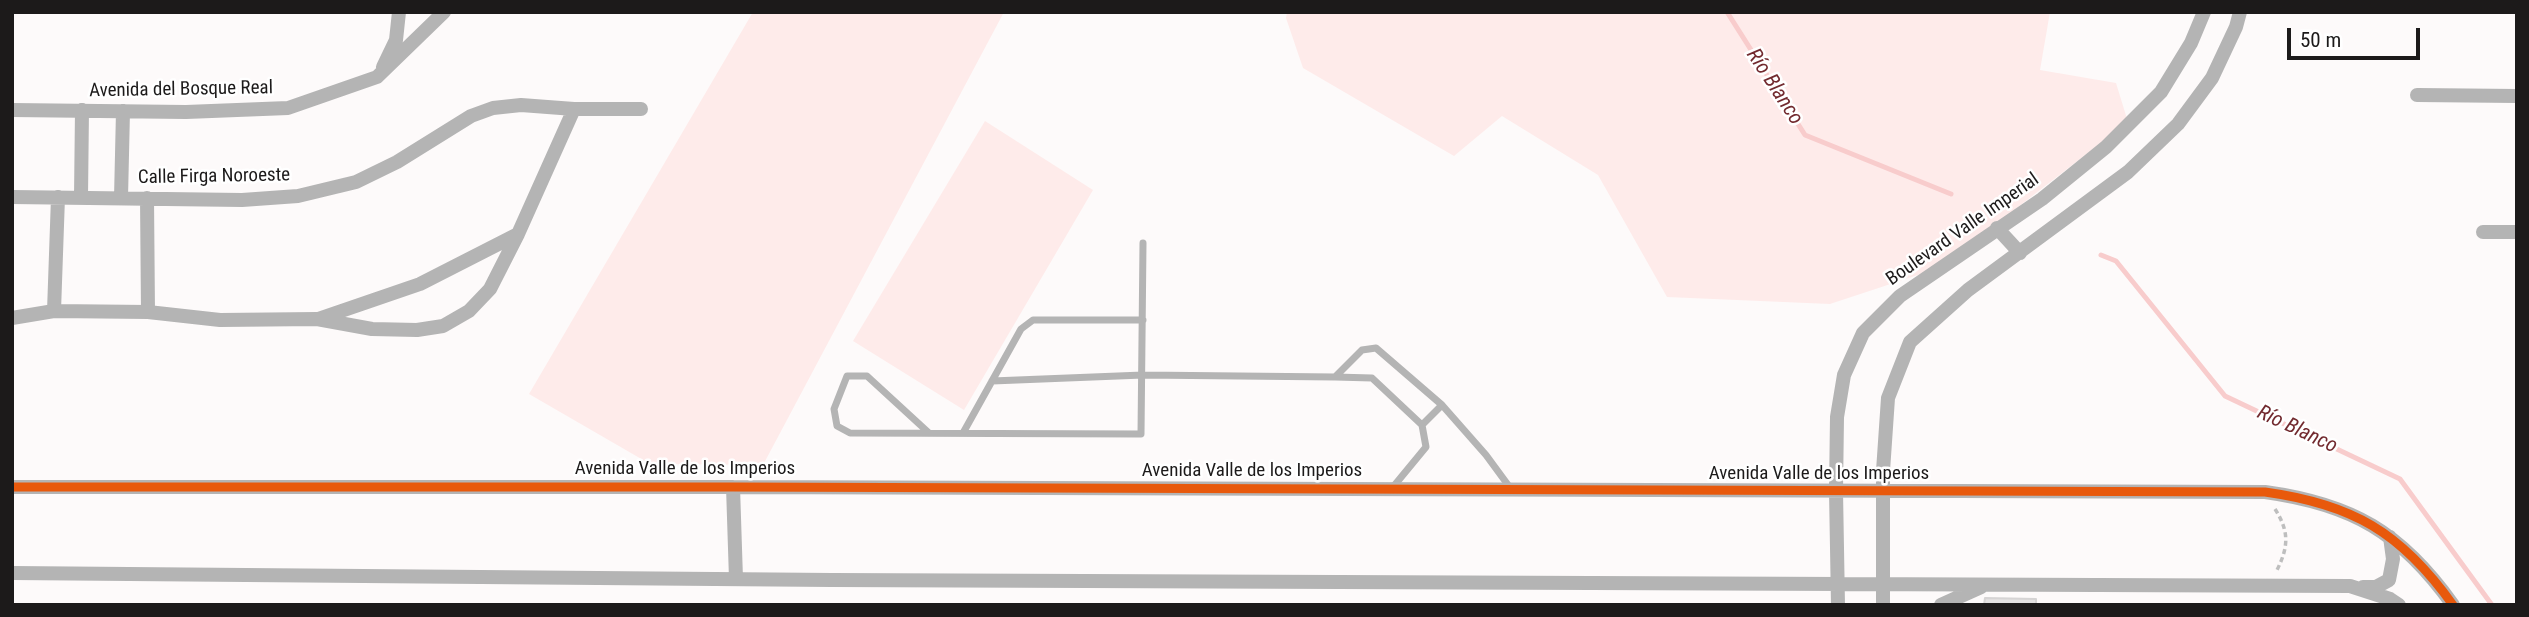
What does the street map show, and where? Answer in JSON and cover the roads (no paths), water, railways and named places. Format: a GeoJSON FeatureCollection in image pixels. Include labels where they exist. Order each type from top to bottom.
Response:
{"type":"FeatureCollection","features":[{"type":"Feature","properties":{"kind":"street"},"geometry":{"type":"LineString","coordinates":[[377,77],[396,40],[399,12]]}},
{"type":"Feature","properties":{"kind":"street","name":"Avenida del Bosque Real"},"geometry":{"type":"LineString","coordinates":[[12,110],[187,112],[288,108],[377,77],[444,12]]}},
{"type":"Feature","properties":{"kind":"street","name":"Boulevard Valle Imperial"},"geometry":{"type":"LineString","coordinates":[[1838,605],[1838,417],[1844,375],[1863,332],[1900,296],[2042,199],[2106,147],[2161,92],[2191,43],[2204,12]]}},
{"type":"Feature","properties":{"kind":"street"},"geometry":{"type":"LineString","coordinates":[[1883,605],[1883,491],[1888,398],[1910,342],[1968,290],[2128,172],[2178,124],[2213,78],[2240,12]]}},
{"type":"Feature","properties":{"kind":"street"},"geometry":{"type":"LineString","coordinates":[[2417,95],[2517,96]]}},
{"type":"Feature","properties":{"kind":"street","name":"Calle Firga Noroeste"},"geometry":{"type":"LineString","coordinates":[[12,197],[242,200],[298,196],[356,182],[397,162],[471,116],[493,108],[521,105],[574,109],[641,109]]}},
{"type":"Feature","properties":{"kind":"street"},"geometry":{"type":"LineString","coordinates":[[12,317],[54,311],[148,312],[220,320],[317,319],[372,328],[417,330],[443,326],[469,311],[489,289],[518,234],[574,109]]}},
{"type":"Feature","properties":{"kind":"street"},"geometry":{"type":"LineString","coordinates":[[81,197],[82,110]]}},
{"type":"Feature","properties":{"kind":"street"},"geometry":{"type":"LineString","coordinates":[[121,198],[123,111]]}},
{"type":"Feature","properties":{"kind":"street"},"geometry":{"type":"LineString","coordinates":[[54,311],[58,197]]}},
{"type":"Feature","properties":{"kind":"street"},"geometry":{"type":"LineString","coordinates":[[147,198],[148,312]]}},
{"type":"Feature","properties":{"kind":"street"},"geometry":{"type":"LineString","coordinates":[[1997,228],[2020,253]]}},
{"type":"Feature","properties":{"kind":"street"},"geometry":{"type":"LineString","coordinates":[[2483,232],[2517,232]]}},
{"type":"Feature","properties":{"kind":"street"},"geometry":{"type":"LineString","coordinates":[[317,319],[420,284],[518,234]]}},
{"type":"Feature","properties":{"kind":"street","name":"Avenida Valle de los Imperios"},"geometry":{"type":"LineString","coordinates":[[12,487],[2265,492],[2304,497],[2336,507],[2390,537],[2418,562],[2453,605]]}},
{"type":"Feature","properties":{"kind":"street"},"geometry":{"type":"LineString","coordinates":[[733,487],[736,579]]}},
{"type":"Feature","properties":{"kind":"street"},"geometry":{"type":"LineString","coordinates":[[12,573],[2376,587],[2389,580],[2393,559],[2390,537]]}},
{"type":"Feature","properties":{"kind":"street"},"geometry":{"type":"LineString","coordinates":[[1941,605],[1989,584]]}},
{"type":"Feature","properties":{"kind":"street"},"geometry":{"type":"LineString","coordinates":[[2350,586],[2390,599],[2399,605]]}},
{"type":"Feature","properties":{"kind":"lane"},"geometry":{"type":"LineString","coordinates":[[929,433],[867,376],[847,376],[834,409],[838,426],[850,433],[1141,434],[1143,243]]}},
{"type":"Feature","properties":{"kind":"lane"},"geometry":{"type":"LineString","coordinates":[[962,433],[1021,329],[1033,320],[1143,320]]}},
{"type":"Feature","properties":{"kind":"lane"},"geometry":{"type":"LineString","coordinates":[[1335,377],[1362,350],[1376,348],[1442,405],[1486,454],[1511,490]]}},
{"type":"Feature","properties":{"kind":"lane"},"geometry":{"type":"LineString","coordinates":[[992,380],[1143,375],[1372,378],[1422,425],[1426,447],[1391,489]]}},
{"type":"Feature","properties":{"kind":"lane"},"geometry":{"type":"LineString","coordinates":[[1422,425],[1442,405]]}},
{"type":"Feature","properties":{"kind":"waterway","name":"Río Blanco"},"geometry":{"type":"LineString","coordinates":[[1727,12],[1805,135],[1951,194]]}},
{"type":"Feature","properties":{"kind":"waterway","name":"Río Blanco"},"geometry":{"type":"LineString","coordinates":[[2101,255],[2116,261],[2225,396],[2400,479],[2492,605]]}}]}
